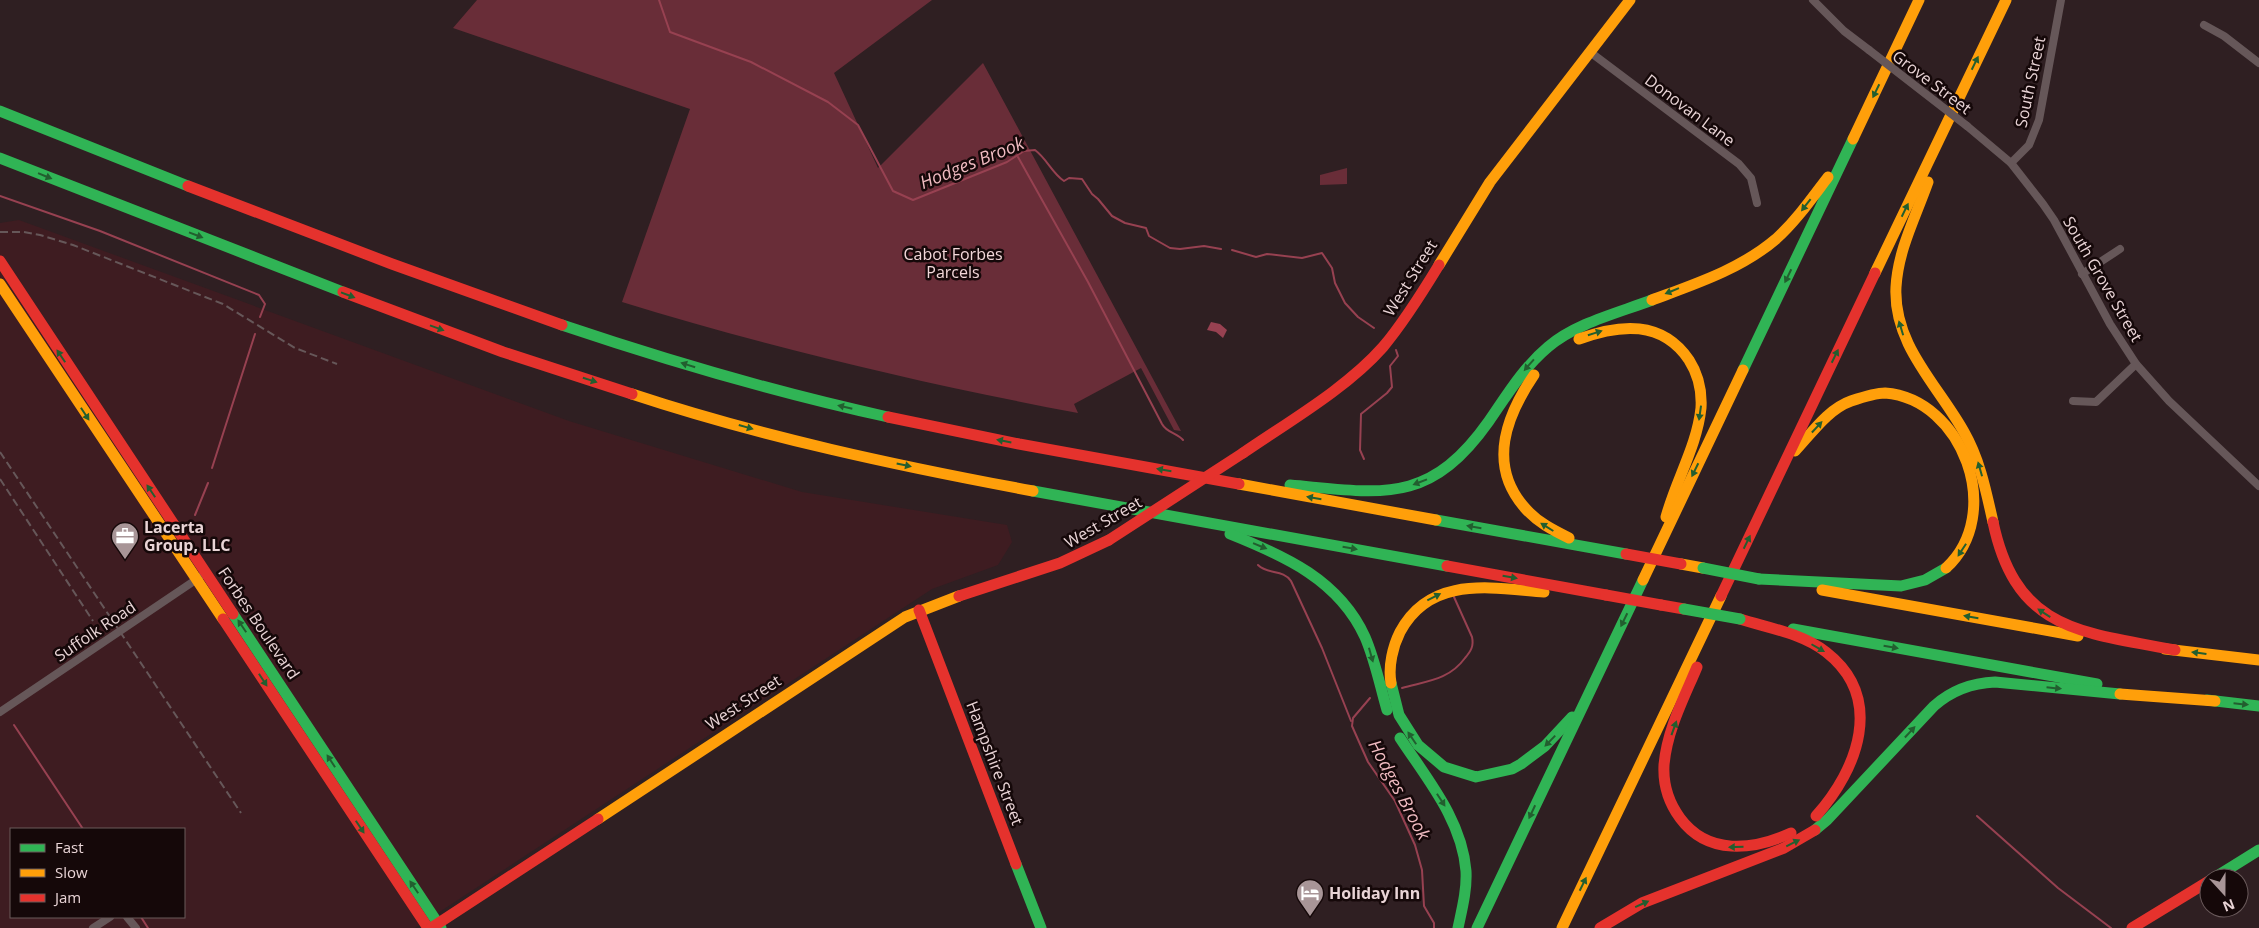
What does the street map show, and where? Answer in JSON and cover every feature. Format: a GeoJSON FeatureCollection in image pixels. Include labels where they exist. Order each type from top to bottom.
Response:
{"type":"FeatureCollection","features":[{"type":"Feature","properties":{"kind":"main road","name":"West Street"},"geometry":{"type":"LineString","coordinates":[[435,927],[881,631],[941,601],[1060,564],[1109,540],[1340,386],[1382,348],[1414,306],[1490,182],[1630,0]]}},
{"type":"Feature","properties":{"kind":"main road"},"geometry":{"type":"LineString","coordinates":[[1477,928],[1920,0]]}},
{"type":"Feature","properties":{"kind":"main road"},"geometry":{"type":"LineString","coordinates":[[1562,928],[2006,0]]}},
{"type":"Feature","properties":{"kind":"main road"},"geometry":{"type":"LineString","coordinates":[[0,111],[407,271],[599,338],[714,373],[883,416],[992,439],[2073,635],[2259,660]]}},
{"type":"Feature","properties":{"kind":"main road"},"geometry":{"type":"LineString","coordinates":[[1945,127],[1903,251],[1897,275],[1896,303],[1905,340],[1974,452],[1981,471],[2001,554],[2009,575],[2023,595],[2041,611],[2062,623],[2175,650]]}},
{"type":"Feature","properties":{"kind":"main road"},"geometry":{"type":"LineString","coordinates":[[1212,479],[1378,491],[1408,487],[1436,476],[1471,447],[1524,371],[1550,346],[1579,329],[1722,271],[1752,256],[1791,223],[1847,153]]}},
{"type":"Feature","properties":{"kind":"main road"},"geometry":{"type":"LineString","coordinates":[[0,158],[391,312],[503,352],[640,397],[768,433],[886,461],[1198,521],[2108,686],[2259,706]]}},
{"type":"Feature","properties":{"kind":"main road","name":"Forbes Boulevard"},"geometry":{"type":"LineString","coordinates":[[0,261],[206,573],[435,927]]}},
{"type":"Feature","properties":{"kind":"main road","name":"Forbes Boulevard"},"geometry":{"type":"LineString","coordinates":[[0,285],[196,580],[435,927]]}},
{"type":"Feature","properties":{"kind":"main road"},"geometry":{"type":"LineString","coordinates":[[1626,554],[1578,542],[1540,522],[1524,508],[1513,493],[1504,463],[1505,442],[1510,419],[1528,383],[1543,364],[1556,353],[1576,341],[1599,332],[1633,327],[1660,333],[1682,350],[1698,380],[1701,400],[1699,420],[1670,498],[1660,544]]}},
{"type":"Feature","properties":{"kind":"main road"},"geometry":{"type":"LineString","coordinates":[[1759,579],[1893,586],[1912,584],[1931,578],[1951,563],[1965,545],[1974,524],[1976,502],[1974,488],[1961,448],[1934,413],[1916,400],[1905,395],[1873,394],[1847,403],[1823,420],[1784,464]]}},
{"type":"Feature","properties":{"kind":"main road"},"geometry":{"type":"LineString","coordinates":[[1198,521],[1273,551],[1301,565],[1330,588],[1354,615],[1368,643],[1393,725],[1446,807],[1459,835],[1464,855],[1466,884],[1464,905],[1458,928]]}},
{"type":"Feature","properties":{"kind":"main road"},"geometry":{"type":"LineString","coordinates":[[1583,705],[1542,748],[1514,768],[1499,774],[1482,776],[1456,772],[1441,766],[1425,754],[1403,723],[1391,686],[1391,652],[1399,629],[1413,611],[1430,598],[1449,590],[1470,588],[1606,595]]}},
{"type":"Feature","properties":{"kind":"main road","name":"Hampshire Street"},"geometry":{"type":"LineString","coordinates":[[920,610],[1041,928]]}},
{"type":"Feature","properties":{"kind":"main road"},"geometry":{"type":"LineString","coordinates":[[1711,618],[1699,662],[1668,744],[1664,758],[1664,779],[1670,804],[1687,827],[1706,842],[1734,848],[1756,845],[1780,838],[1806,824],[1821,812],[1833,798],[1848,774],[1856,752],[1861,724],[1860,704],[1855,688],[1844,669],[1830,655],[1803,640],[1740,619]]}},
{"type":"Feature","properties":{"kind":"main road"},"geometry":{"type":"LineString","coordinates":[[1600,928],[1642,903],[1784,848],[1806,836],[1831,816],[1934,706],[1950,693],[1963,687],[1995,682],[2115,694],[2215,701]]}},
{"type":"Feature","properties":{"kind":"main road"},"geometry":{"type":"LineString","coordinates":[[2230,868],[2259,850]]}},
{"type":"Feature","properties":{"kind":"main road"},"geometry":{"type":"LineString","coordinates":[[2132,928],[2199,887]]}},
{"type":"Feature","properties":{"kind":"street","name":"Grove Street"},"geometry":{"type":"LineString","coordinates":[[1813,0],[1844,30],[1967,126],[2011,163],[2032,188]]}},
{"type":"Feature","properties":{"kind":"street","name":"South Street"},"geometry":{"type":"LineString","coordinates":[[2011,163],[2029,145],[2039,120],[2062,0]]}},
{"type":"Feature","properties":{"kind":"street"},"geometry":{"type":"LineString","coordinates":[[2204,25],[2224,36],[2259,62]]}},
{"type":"Feature","properties":{"kind":"street","name":"Donovan Lane"},"geometry":{"type":"LineString","coordinates":[[1590,52],[1739,164],[1751,178],[1757,202]]}},
{"type":"Feature","properties":{"kind":"street","name":"South Grove Street"},"geometry":{"type":"LineString","coordinates":[[2032,188],[2054,220],[2110,324],[2136,364],[2169,401],[2259,486]]}},
{"type":"Feature","properties":{"kind":"street"},"geometry":{"type":"LineString","coordinates":[[2082,274],[2120,249]]}},
{"type":"Feature","properties":{"kind":"street"},"geometry":{"type":"LineString","coordinates":[[0,285],[11,278]]}},
{"type":"Feature","properties":{"kind":"street"},"geometry":{"type":"LineString","coordinates":[[2073,401],[2096,402],[2136,364]]}},
{"type":"Feature","properties":{"kind":"street","name":"Suffolk Road"},"geometry":{"type":"LineString","coordinates":[[0,712],[206,573]]}},
{"type":"Feature","properties":{"kind":"street"},"geometry":{"type":"LineString","coordinates":[[93,928],[108,918]]}},
{"type":"Feature","properties":{"kind":"street"},"geometry":{"type":"LineString","coordinates":[[128,918],[136,928]]}},
{"type":"Feature","properties":{"kind":"shaded area"},"geometry":{"type":"Polygon","coordinates":[[[19,220],[569,421],[802,492],[1007,525],[1012,542],[998,565],[932,589],[415,928],[0,928],[0,223],[19,220]]]}},
{"type":"Feature","properties":{"kind":"shaded area"},"geometry":{"type":"Polygon","coordinates":[[[1211,322],[1220,324],[1227,330],[1223,338],[1216,332],[1207,330],[1211,322]]]}},
{"type":"Feature","properties":{"kind":"green space","name":"Cabot Forbes Parcels"},"geometry":{"type":"Polygon","coordinates":[[[477,0],[932,0],[834,73],[878,168],[983,63],[1181,431],[1174,430],[1141,368],[1074,404],[1078,413],[963,390],[849,364],[735,335],[622,302],[690,109],[453,28],[477,0]]]}},
{"type":"Feature","properties":{"kind":"green space"},"geometry":{"type":"Polygon","coordinates":[[[1347,168],[1347,184],[1320,185],[1320,175],[1347,168]]]}},
{"type":"Feature","properties":{"kind":"waterway","name":"Hodges Brook"},"geometry":{"type":"LineString","coordinates":[[659,0],[670,32],[751,62],[828,102],[858,125],[893,191],[913,200],[1007,162],[1024,151],[1035,150],[1064,181],[1069,178],[1082,179],[1092,194],[1112,216],[1125,223],[1146,228],[1149,236],[1170,248],[1180,249],[1204,246],[1221,249]]}},
{"type":"Feature","properties":{"kind":"waterway"},"geometry":{"type":"LineString","coordinates":[[1018,157],[1088,282],[1162,424],[1183,440]]}},
{"type":"Feature","properties":{"kind":"waterway"},"geometry":{"type":"LineString","coordinates":[[0,196],[100,231],[259,295],[265,304],[260,317]]}},
{"type":"Feature","properties":{"kind":"waterway","name":"Hodges Brook"},"geometry":{"type":"LineString","coordinates":[[1232,250],[1256,257],[1267,254],[1302,258],[1322,253],[1332,268],[1335,283],[1345,303],[1358,317],[1374,328]]}},
{"type":"Feature","properties":{"kind":"waterway"},"geometry":{"type":"LineString","coordinates":[[212,468],[255,334]]}},
{"type":"Feature","properties":{"kind":"waterway","name":"Hodges Brook"},"geometry":{"type":"LineString","coordinates":[[1364,459],[1360,450],[1361,414],[1392,387],[1390,366],[1398,356],[1396,350]]}},
{"type":"Feature","properties":{"kind":"waterway"},"geometry":{"type":"LineString","coordinates":[[195,515],[208,483]]}},
{"type":"Feature","properties":{"kind":"waterway"},"geometry":{"type":"LineString","coordinates":[[1258,565],[1266,570],[1280,573],[1291,581],[1322,648],[1351,721]]}},
{"type":"Feature","properties":{"kind":"waterway","name":"Hodges Brook"},"geometry":{"type":"LineString","coordinates":[[1402,688],[1437,679],[1445,675],[1459,665],[1470,651],[1473,643],[1472,637],[1454,597]]}},
{"type":"Feature","properties":{"kind":"waterway","name":"Hodges Brook"},"geometry":{"type":"LineString","coordinates":[[1370,698],[1353,718],[1352,726],[1368,762],[1395,801],[1415,845],[1422,870],[1424,906],[1434,923],[1434,928]]}},
{"type":"Feature","properties":{"kind":"waterway"},"geometry":{"type":"LineString","coordinates":[[14,725],[82,828]]}},
{"type":"Feature","properties":{"kind":"waterway"},"geometry":{"type":"LineString","coordinates":[[1977,816],[2058,888],[2111,928]]}},
{"type":"Feature","properties":{"kind":"waterway"},"geometry":{"type":"LineString","coordinates":[[142,918],[148,928]]}},
{"type":"Feature","properties":{"kind":"railway"},"geometry":{"type":"LineString","coordinates":[[0,232],[24,232],[73,245],[223,304],[295,348],[337,364]]}},
{"type":"Feature","properties":{"kind":"railway"},"geometry":{"type":"LineString","coordinates":[[0,452],[241,813]]}},
{"type":"Feature","properties":{"kind":"railway"},"geometry":{"type":"LineString","coordinates":[[0,479],[93,621]]}},
{"type":"Feature","properties":{"kind":"traffic: fast"},"geometry":{"type":"LineString","coordinates":[[0,111],[188,186]]}},
{"type":"Feature","properties":{"kind":"traffic: fast"},"geometry":{"type":"LineString","coordinates":[[1743,370],[1853,139]]}},
{"type":"Feature","properties":{"kind":"traffic: fast"},"geometry":{"type":"LineString","coordinates":[[0,158],[343,292]]}},
{"type":"Feature","properties":{"kind":"traffic: fast"},"geometry":{"type":"LineString","coordinates":[[1290,485],[1378,491],[1402,488],[1424,481],[1446,468],[1467,448],[1523,373],[1548,347],[1571,331],[1584,325],[1652,300]]}},
{"type":"Feature","properties":{"kind":"traffic: fast"},"geometry":{"type":"LineString","coordinates":[[562,325],[724,376],[888,417]]}},
{"type":"Feature","properties":{"kind":"traffic: fast"},"geometry":{"type":"LineString","coordinates":[[1033,491],[1447,566]]}},
{"type":"Feature","properties":{"kind":"traffic: fast"},"geometry":{"type":"LineString","coordinates":[[1436,520],[1626,554]]}},
{"type":"Feature","properties":{"kind":"traffic: fast"},"geometry":{"type":"LineString","coordinates":[[1230,534],[1290,561],[1308,572],[1341,600],[1354,617],[1369,646],[1387,710]]}},
{"type":"Feature","properties":{"kind":"traffic: fast"},"geometry":{"type":"LineString","coordinates":[[1703,568],[1759,579]]}},
{"type":"Feature","properties":{"kind":"traffic: fast"},"geometry":{"type":"LineString","coordinates":[[1759,579],[1901,586],[1925,580],[1946,568]]}},
{"type":"Feature","properties":{"kind":"traffic: fast"},"geometry":{"type":"LineString","coordinates":[[1477,928],[1643,580]]}},
{"type":"Feature","properties":{"kind":"traffic: fast"},"geometry":{"type":"LineString","coordinates":[[1684,609],[1740,619]]}},
{"type":"Feature","properties":{"kind":"traffic: fast"},"geometry":{"type":"LineString","coordinates":[[233,614],[441,928]]}},
{"type":"Feature","properties":{"kind":"traffic: fast"},"geometry":{"type":"LineString","coordinates":[[1793,629],[2097,684]]}},
{"type":"Feature","properties":{"kind":"traffic: fast"},"geometry":{"type":"LineString","coordinates":[[1815,830],[1827,820],[1934,706],[1962,688],[1995,682],[2120,694]]}},
{"type":"Feature","properties":{"kind":"traffic: fast"},"geometry":{"type":"LineString","coordinates":[[1391,683],[1399,715],[1418,745],[1444,767],[1476,777],[1512,769],[1521,764],[1545,746],[1572,717]]}},
{"type":"Feature","properties":{"kind":"traffic: fast"},"geometry":{"type":"LineString","coordinates":[[2207,700],[2259,706]]}},
{"type":"Feature","properties":{"kind":"traffic: fast"},"geometry":{"type":"LineString","coordinates":[[1400,738],[1442,801],[1458,834],[1466,871],[1464,900],[1458,928]]}},
{"type":"Feature","properties":{"kind":"traffic: fast"},"geometry":{"type":"LineString","coordinates":[[2230,868],[2259,850]]}},
{"type":"Feature","properties":{"kind":"traffic: fast"},"geometry":{"type":"LineString","coordinates":[[1016,864],[1041,928]]}},
{"type":"Feature","properties":{"kind":"traffic: slow"},"geometry":{"type":"LineString","coordinates":[[1439,265],[1490,182],[1630,0]]}},
{"type":"Feature","properties":{"kind":"traffic: slow"},"geometry":{"type":"LineString","coordinates":[[1853,139],[1919,0]]}},
{"type":"Feature","properties":{"kind":"traffic: slow"},"geometry":{"type":"LineString","coordinates":[[1875,273],[2006,0]]}},
{"type":"Feature","properties":{"kind":"traffic: slow"},"geometry":{"type":"LineString","coordinates":[[1652,300],[1717,275],[1762,250],[1790,225],[1828,177]]}},
{"type":"Feature","properties":{"kind":"traffic: slow"},"geometry":{"type":"LineString","coordinates":[[1928,182],[1908,233],[1900,260],[1896,287],[1897,308],[1909,346],[1970,443],[1982,476],[1993,522]]}},
{"type":"Feature","properties":{"kind":"traffic: slow"},"geometry":{"type":"LineString","coordinates":[[0,284],[223,619]]}},
{"type":"Feature","properties":{"kind":"traffic: slow"},"geometry":{"type":"LineString","coordinates":[[1579,339],[1610,330],[1639,329],[1653,332],[1666,338],[1678,347],[1692,365],[1699,383],[1701,395],[1699,422],[1666,517]]}},
{"type":"Feature","properties":{"kind":"traffic: slow"},"geometry":{"type":"LineString","coordinates":[[1643,580],[1743,370]]}},
{"type":"Feature","properties":{"kind":"traffic: slow"},"geometry":{"type":"LineString","coordinates":[[1534,375],[1515,407],[1509,424],[1505,441],[1506,475],[1513,492],[1525,508],[1546,525],[1569,538]]}},
{"type":"Feature","properties":{"kind":"traffic: slow"},"geometry":{"type":"LineString","coordinates":[[1795,451],[1827,416],[1851,401],[1868,396],[1885,393],[1912,400],[1936,415],[1954,437],[1967,462],[1973,490],[1972,519],[1964,545],[1946,568]]}},
{"type":"Feature","properties":{"kind":"traffic: slow"},"geometry":{"type":"LineString","coordinates":[[632,394],[780,437],[932,471],[1033,491]]}},
{"type":"Feature","properties":{"kind":"traffic: slow"},"geometry":{"type":"LineString","coordinates":[[1239,484],[1436,520]]}},
{"type":"Feature","properties":{"kind":"traffic: slow"},"geometry":{"type":"LineString","coordinates":[[1681,564],[1703,568]]}},
{"type":"Feature","properties":{"kind":"traffic: slow"},"geometry":{"type":"LineString","coordinates":[[1391,683],[1391,663],[1397,638],[1413,614],[1428,601],[1445,593],[1463,589],[1483,588],[1544,592]]}},
{"type":"Feature","properties":{"kind":"traffic: slow"},"geometry":{"type":"LineString","coordinates":[[1822,590],[2078,636]]}},
{"type":"Feature","properties":{"kind":"traffic: slow"},"geometry":{"type":"LineString","coordinates":[[598,819],[905,617],[959,596]]}},
{"type":"Feature","properties":{"kind":"traffic: slow"},"geometry":{"type":"LineString","coordinates":[[1562,928],[1721,596]]}},
{"type":"Feature","properties":{"kind":"traffic: slow"},"geometry":{"type":"LineString","coordinates":[[2165,649],[2259,660]]}},
{"type":"Feature","properties":{"kind":"traffic: slow"},"geometry":{"type":"LineString","coordinates":[[2120,694],[2215,701]]}},
{"type":"Feature","properties":{"kind":"traffic: jam"},"geometry":{"type":"LineString","coordinates":[[188,186],[392,264],[562,325]]}},
{"type":"Feature","properties":{"kind":"traffic: jam"},"geometry":{"type":"LineString","coordinates":[[0,261],[233,614]]}},
{"type":"Feature","properties":{"kind":"traffic: jam"},"geometry":{"type":"LineString","coordinates":[[1243,453],[1316,404],[1368,362],[1398,328],[1439,265]]}},
{"type":"Feature","properties":{"kind":"traffic: jam"},"geometry":{"type":"LineString","coordinates":[[1721,596],[1875,273]]}},
{"type":"Feature","properties":{"kind":"traffic: jam"},"geometry":{"type":"LineString","coordinates":[[343,292],[503,352],[632,394]]}},
{"type":"Feature","properties":{"kind":"traffic: jam"},"geometry":{"type":"LineString","coordinates":[[888,417],[1019,444],[1239,484]]}},
{"type":"Feature","properties":{"kind":"traffic: jam"},"geometry":{"type":"LineString","coordinates":[[1109,540],[1243,453]]}},
{"type":"Feature","properties":{"kind":"traffic: jam"},"geometry":{"type":"LineString","coordinates":[[1993,522],[2004,558],[2018,585],[2036,606],[2057,620],[2082,630],[2110,638],[2175,650]]}},
{"type":"Feature","properties":{"kind":"traffic: jam"},"geometry":{"type":"LineString","coordinates":[[959,596],[1060,563],[1109,540]]}},
{"type":"Feature","properties":{"kind":"traffic: jam"},"geometry":{"type":"LineString","coordinates":[[1626,554],[1681,564]]}},
{"type":"Feature","properties":{"kind":"traffic: jam"},"geometry":{"type":"LineString","coordinates":[[1447,566],[1606,595]]}},
{"type":"Feature","properties":{"kind":"traffic: jam"},"geometry":{"type":"LineString","coordinates":[[1606,595],[1661,605]]}},
{"type":"Feature","properties":{"kind":"traffic: jam"},"geometry":{"type":"LineString","coordinates":[[1661,605],[1684,609]]}},
{"type":"Feature","properties":{"kind":"traffic: jam"},"geometry":{"type":"LineString","coordinates":[[919,610],[1016,864]]}},
{"type":"Feature","properties":{"kind":"traffic: jam"},"geometry":{"type":"LineString","coordinates":[[223,619],[428,928]]}},
{"type":"Feature","properties":{"kind":"traffic: jam"},"geometry":{"type":"LineString","coordinates":[[1740,619],[1796,636],[1817,645],[1844,670],[1855,690],[1860,712],[1859,734],[1853,756],[1844,777],[1816,816]]}},
{"type":"Feature","properties":{"kind":"traffic: jam"},"geometry":{"type":"LineString","coordinates":[[1697,667],[1677,714],[1669,739],[1664,765],[1666,786],[1676,812],[1691,830],[1704,839],[1717,844],[1747,846],[1776,839],[1791,833]]}},
{"type":"Feature","properties":{"kind":"traffic: jam"},"geometry":{"type":"LineString","coordinates":[[431,928],[598,819]]}},
{"type":"Feature","properties":{"kind":"traffic: jam"},"geometry":{"type":"LineString","coordinates":[[1600,928],[1642,903],[1784,848],[1815,830]]}},
{"type":"Feature","properties":{"kind":"traffic: jam"},"geometry":{"type":"LineString","coordinates":[[2132,928],[2199,887]]}},
{"type":"Feature","properties":{"kind":"place","name":"Lacerta Group, LLC"},"geometry":{"type":"Point","coordinates":[125,560]}},
{"type":"Feature","properties":{"kind":"place","name":"Holiday Inn"},"geometry":{"type":"Point","coordinates":[1310,917]}}]}
